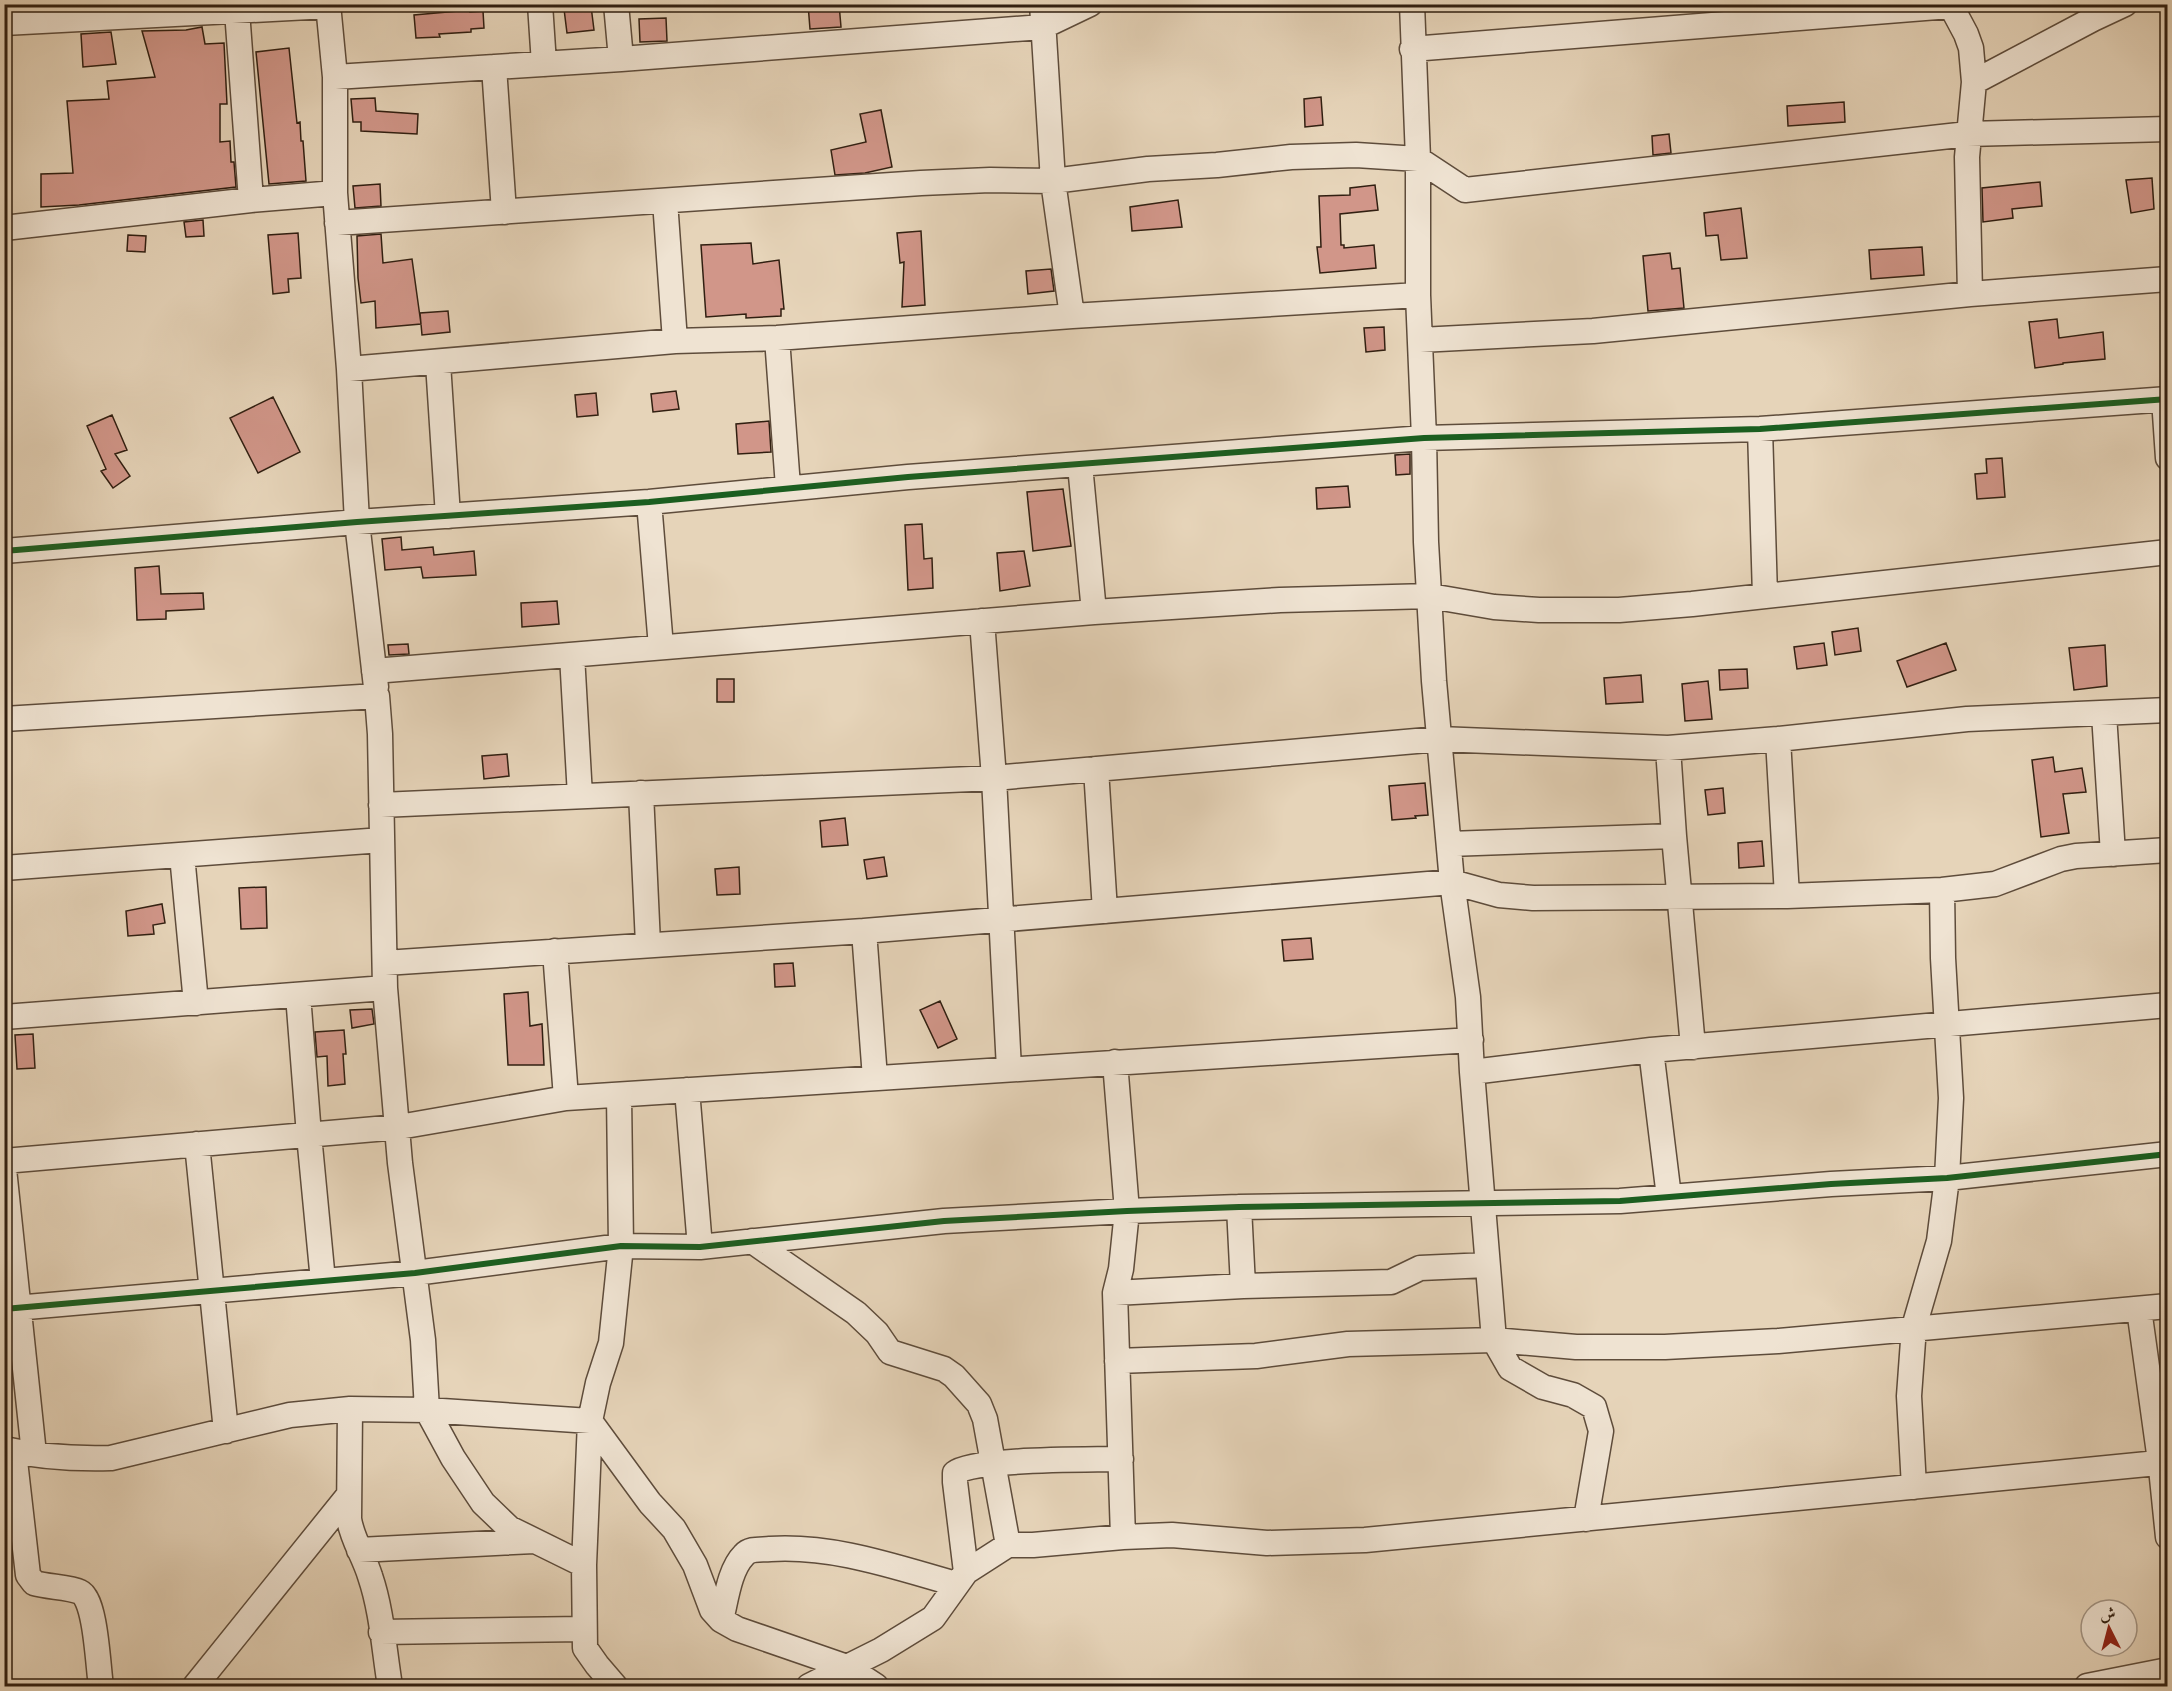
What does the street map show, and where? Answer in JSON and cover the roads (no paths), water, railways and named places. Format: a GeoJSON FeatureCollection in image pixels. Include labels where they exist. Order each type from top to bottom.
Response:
{"type":"FeatureCollection","features":[{"type":"Feature","properties":{"kind":"street"},"geometry":{"type":"LineString","coordinates":[[540,4],[544,64]]}},
{"type":"Feature","properties":{"kind":"street"},"geometry":{"type":"LineString","coordinates":[[616,4],[621,59]]}},
{"type":"Feature","properties":{"kind":"street"},"geometry":{"type":"LineString","coordinates":[[334,77],[621,59],[1042,16],[1090,4]]}},
{"type":"Feature","properties":{"kind":"street"},"geometry":{"type":"LineString","coordinates":[[1412,4],[1418,159],[1418,295],[1426,542],[1439,740],[1452,882],[1468,997],[1494,1340],[1510,1368],[1543,1387],[1573,1395],[1594,1407],[1601,1431],[1586,1519]]}},
{"type":"Feature","properties":{"kind":"street"},"geometry":{"type":"LineString","coordinates":[[1974,82],[2125,4]]}},
{"type":"Feature","properties":{"kind":"street"},"geometry":{"type":"LineString","coordinates":[[4,23],[328,5],[334,77],[335,192],[349,369],[357,522],[377,696],[385,988],[399,1127],[400,1163],[423,1340],[427,1410],[453,1458],[483,1503],[509,1528],[584,1565]]}},
{"type":"Feature","properties":{"kind":"street"},"geometry":{"type":"LineString","coordinates":[[1412,49],[1950,5],[1971,48],[1974,82],[1968,134],[1967,218],[1970,294]]}},
{"type":"Feature","properties":{"kind":"street"},"geometry":{"type":"LineString","coordinates":[[237,11],[251,200]]}},
{"type":"Feature","properties":{"kind":"street"},"geometry":{"type":"LineString","coordinates":[[1042,16],[1053,181],[1072,316]]}},
{"type":"Feature","properties":{"kind":"street"},"geometry":{"type":"LineString","coordinates":[[494,67],[504,212]]}},
{"type":"Feature","properties":{"kind":"street"},"geometry":{"type":"LineString","coordinates":[[338,223],[990,180],[1053,181],[1148,169],[1291,157],[1356,155],[1418,159],[1465,190],[1968,134],[2168,129]]}},
{"type":"Feature","properties":{"kind":"street"},"geometry":{"type":"LineString","coordinates":[[4,228],[335,192]]}},
{"type":"Feature","properties":{"kind":"street"},"geometry":{"type":"LineString","coordinates":[[665,201],[675,341]]}},
{"type":"Feature","properties":{"kind":"street"},"geometry":{"type":"LineString","coordinates":[[1420,340],[1593,331],[1970,294],[2168,279]]}},
{"type":"Feature","properties":{"kind":"street"},"geometry":{"type":"LineString","coordinates":[[349,369],[675,341],[777,338],[1072,316],[1418,295]]}},
{"type":"Feature","properties":{"kind":"street"},"geometry":{"type":"LineString","coordinates":[[777,338],[788,487]]}},
{"type":"Feature","properties":{"kind":"street"},"geometry":{"type":"LineString","coordinates":[[438,363],[448,516]]}},
{"type":"Feature","properties":{"kind":"street"},"geometry":{"type":"LineString","coordinates":[[4,551],[357,522],[649,502],[788,487],[1424,438],[1760,429],[2166,399],[2168,458]]}},
{"type":"Feature","properties":{"kind":"street"},"geometry":{"type":"LineString","coordinates":[[1760,429],[1765,596]]}},
{"type":"Feature","properties":{"kind":"street"},"geometry":{"type":"LineString","coordinates":[[1080,465],[1094,612]]}},
{"type":"Feature","properties":{"kind":"street"},"geometry":{"type":"LineString","coordinates":[[649,502],[661,647]]}},
{"type":"Feature","properties":{"kind":"street"},"geometry":{"type":"LineString","coordinates":[[374,671],[1094,612],[1280,600],[1430,596],[1494,607],[1539,610],[1619,610],[2168,552]]}},
{"type":"Feature","properties":{"kind":"street"},"geometry":{"type":"LineString","coordinates":[[982,621],[994,778],[1009,1069]]}},
{"type":"Feature","properties":{"kind":"street"},"geometry":{"type":"LineString","coordinates":[[572,655],[580,796]]}},
{"type":"Feature","properties":{"kind":"street"},"geometry":{"type":"LineString","coordinates":[[4,719],[377,696]]}},
{"type":"Feature","properties":{"kind":"street"},"geometry":{"type":"LineString","coordinates":[[381,805],[994,778],[1439,740],[1668,748],[1967,719],[2168,710]]}},
{"type":"Feature","properties":{"kind":"street"},"geometry":{"type":"LineString","coordinates":[[2104,714],[2113,854]]}},
{"type":"Feature","properties":{"kind":"street"},"geometry":{"type":"LineString","coordinates":[[1778,739],[1787,896]]}},
{"type":"Feature","properties":{"kind":"street"},"geometry":{"type":"LineString","coordinates":[[1668,748],[1693,1047]]}},
{"type":"Feature","properties":{"kind":"street"},"geometry":{"type":"LineString","coordinates":[[1096,769],[1105,911]]}},
{"type":"Feature","properties":{"kind":"street"},"geometry":{"type":"LineString","coordinates":[[641,793],[648,944]]}},
{"type":"Feature","properties":{"kind":"street"},"geometry":{"type":"LineString","coordinates":[[1449,844],[1674,836]]}},
{"type":"Feature","properties":{"kind":"street"},"geometry":{"type":"LineString","coordinates":[[4,868],[382,840]]}},
{"type":"Feature","properties":{"kind":"street"},"geometry":{"type":"LineString","coordinates":[[385,963],[864,931],[1452,882],[1499,895],[1533,898],[1787,896],[1942,890],[1995,884],[2061,859],[2168,850]]}},
{"type":"Feature","properties":{"kind":"street"},"geometry":{"type":"LineString","coordinates":[[182,855],[196,1003]]}},
{"type":"Feature","properties":{"kind":"street"},"geometry":{"type":"LineString","coordinates":[[1914,1487],[1909,1396],[1914,1328],[1939,1241],[1947,1178],[1952,1098],[1942,890]]}},
{"type":"Feature","properties":{"kind":"street"},"geometry":{"type":"LineString","coordinates":[[864,931],[875,1078]]}},
{"type":"Feature","properties":{"kind":"street"},"geometry":{"type":"LineString","coordinates":[[555,951],[566,1098]]}},
{"type":"Feature","properties":{"kind":"street"},"geometry":{"type":"LineString","coordinates":[[4,1017],[385,988]]}},
{"type":"Feature","properties":{"kind":"street"},"geometry":{"type":"LineString","coordinates":[[298,995],[323,1281]]}},
{"type":"Feature","properties":{"kind":"street"},"geometry":{"type":"LineString","coordinates":[[1472,1072],[1652,1050],[2168,1005]]}},
{"type":"Feature","properties":{"kind":"street"},"geometry":{"type":"LineString","coordinates":[[4,1161],[399,1127],[566,1098],[1471,1040]]}},
{"type":"Feature","properties":{"kind":"street"},"geometry":{"type":"LineString","coordinates":[[1652,1050],[1669,1197]]}},
{"type":"Feature","properties":{"kind":"street"},"geometry":{"type":"LineString","coordinates":[[1115,1062],[1126,1211],[1121,1269],[1115,1293],[1123,1537]]}},
{"type":"Feature","properties":{"kind":"street"},"geometry":{"type":"LineString","coordinates":[[687,1090],[700,1247]]}},
{"type":"Feature","properties":{"kind":"street"},"geometry":{"type":"LineString","coordinates":[[615,1686],[585,1648],[584,1565],[590,1421],[598,1383],[611,1344],[621,1246],[619,1095]]}},
{"type":"Feature","properties":{"kind":"street"},"geometry":{"type":"LineString","coordinates":[[197,1144],[226,1431]]}},
{"type":"Feature","properties":{"kind":"street"},"geometry":{"type":"LineString","coordinates":[[11,1308],[415,1273],[621,1246],[700,1247],[944,1221],[1239,1207],[1620,1201],[1831,1184],[1947,1178],[2168,1154]]}},
{"type":"Feature","properties":{"kind":"street"},"geometry":{"type":"LineString","coordinates":[[4,1169],[17,1452],[27,1575],[34,1583],[80,1592],[88,1598],[92,1612],[100,1686]]}},
{"type":"Feature","properties":{"kind":"street"},"geometry":{"type":"LineString","coordinates":[[1239,1207],[1243,1286]]}},
{"type":"Feature","properties":{"kind":"street"},"geometry":{"type":"LineString","coordinates":[[752,1241],[856,1313],[877,1333],[890,1352],[944,1370],[954,1376],[982,1410],[1008,1545]]}},
{"type":"Feature","properties":{"kind":"street"},"geometry":{"type":"LineString","coordinates":[[1115,1293],[1243,1286],[1391,1282],[1420,1268],[1487,1265]]}},
{"type":"Feature","properties":{"kind":"street"},"geometry":{"type":"LineString","coordinates":[[1117,1361],[1256,1356],[1348,1344],[1494,1340],[1576,1347],[1665,1347],[1778,1341],[2168,1306]]}},
{"type":"Feature","properties":{"kind":"street"},"geometry":{"type":"LineString","coordinates":[[2139,1309],[2164,1462],[2168,1537]]}},
{"type":"Feature","properties":{"kind":"street"},"geometry":{"type":"LineString","coordinates":[[17,1452],[84,1459],[111,1458],[291,1415],[350,1409],[427,1410],[590,1421],[650,1503],[674,1529],[695,1565],[712,1610],[722,1620],[737,1629],[847,1667],[876,1686]]}},
{"type":"Feature","properties":{"kind":"street"},"geometry":{"type":"LineString","coordinates":[[350,1409],[348,1496],[351,1532],[370,1574],[376,1595],[390,1686]]}},
{"type":"Feature","properties":{"kind":"street"},"geometry":{"type":"LineString","coordinates":[[961,1578],[955,1473],[960,1469],[993,1463],[1120,1459]]}},
{"type":"Feature","properties":{"kind":"street"},"geometry":{"type":"LineString","coordinates":[[809,1686],[906,1636],[933,1618],[961,1578],[1008,1545],[1172,1535],[1267,1543],[1354,1540],[2164,1462]]}},
{"type":"Feature","properties":{"kind":"street"},"geometry":{"type":"LineString","coordinates":[[195,1686],[348,1496]]}},
{"type":"Feature","properties":{"kind":"street"},"geometry":{"type":"LineString","coordinates":[[359,1550],[534,1541]]}},
{"type":"Feature","properties":{"kind":"street"},"geometry":{"type":"LineString","coordinates":[[722,1620],[735,1570],[750,1550],[788,1548],[841,1552],[961,1578]]}},
{"type":"Feature","properties":{"kind":"street"},"geometry":{"type":"LineString","coordinates":[[381,1632],[584,1629]]}},
{"type":"Feature","properties":{"kind":"street"},"geometry":{"type":"LineString","coordinates":[[2087,1686],[2168,1670]]}}]}
